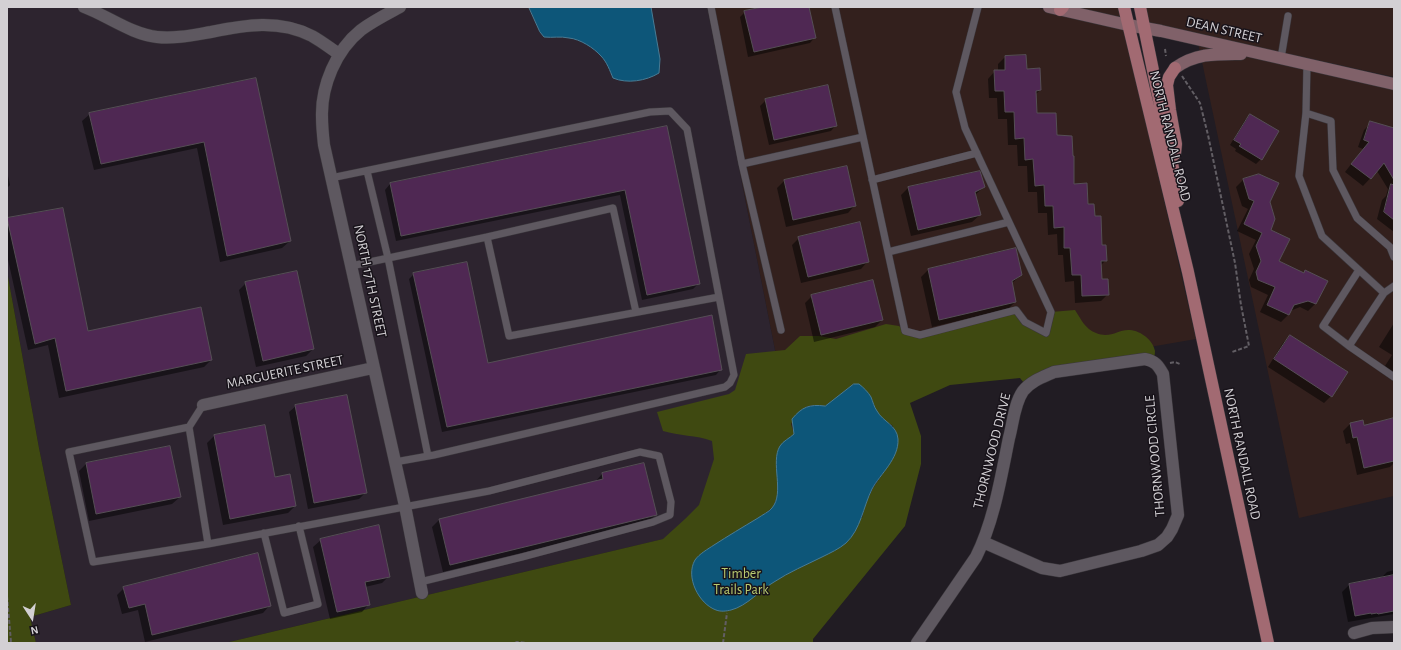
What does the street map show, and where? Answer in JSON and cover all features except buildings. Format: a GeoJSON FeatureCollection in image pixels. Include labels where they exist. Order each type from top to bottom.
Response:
{"type":"FeatureCollection","features":[{"type":"Feature","properties":{"kind":"main road","name":"NORTH RANDALL ROAD"},"geometry":{"type":"LineString","coordinates":[[1124,7],[1188,272],[1268,643]]}},
{"type":"Feature","properties":{"kind":"main road","name":"NORTH RANDALL ROAD"},"geometry":{"type":"LineString","coordinates":[[1140,7],[1174,173],[1188,272]]}},
{"type":"Feature","properties":{"kind":"main road","name":"NORTH RANDALL ROAD"},"geometry":{"type":"LineString","coordinates":[[1174,173],[1176,144],[1167,85],[1169,77],[1175,68]]}},
{"type":"Feature","properties":{"kind":"street"},"geometry":{"type":"LineString","coordinates":[[84,7],[134,31],[155,37],[186,37],[249,25],[280,25],[296,29],[312,36],[339,54]]}},
{"type":"Feature","properties":{"kind":"street","name":"NORTH 17TH STREET"},"geometry":{"type":"LineString","coordinates":[[400,7],[377,19],[359,31],[339,54],[329,76],[324,94],[322,117],[324,145],[405,506],[421,587]]}},
{"type":"Feature","properties":{"kind":"street","name":"DEAN STREET"},"geometry":{"type":"LineString","coordinates":[[1057,8],[1394,84]]}},
{"type":"Feature","properties":{"kind":"street","name":"DEAN STREET"},"geometry":{"type":"LineString","coordinates":[[1175,68],[1183,62],[1204,55],[1240,54],[1278,57]]}},
{"type":"Feature","properties":{"kind":"street","name":"THORNWOOD DRIVE"},"geometry":{"type":"LineString","coordinates":[[917,643],[976,557],[984,542],[1003,469],[1019,397],[1024,390],[1040,378],[1054,372],[1145,359],[1154,361],[1159,366]]}},
{"type":"Feature","properties":{"kind":"street","name":"THORNWOOD CIRCLE"},"geometry":{"type":"LineString","coordinates":[[984,542],[1042,568],[1060,571],[1141,551],[1158,545],[1167,537],[1176,522],[1178,515],[1163,374],[1159,366]]}},
{"type":"Feature","properties":{"kind":"street","name":"MARGUERITE STREET"},"geometry":{"type":"LineString","coordinates":[[203,405],[373,368]]}},
{"type":"Feature","properties":{"kind":"street"},"geometry":{"type":"LineString","coordinates":[[1354,634],[1372,628],[1394,627]]}},
{"type":"Feature","properties":{"kind":"lane"},"geometry":{"type":"LineString","coordinates":[[711,7],[742,164],[780,330]]}},
{"type":"Feature","properties":{"kind":"lane"},"geometry":{"type":"LineString","coordinates":[[835,7],[905,331],[920,335],[1016,310],[1024,322],[1046,333],[1051,312],[965,128],[956,92],[978,7]]}},
{"type":"Feature","properties":{"kind":"lane"},"geometry":{"type":"LineString","coordinates":[[1278,57],[1288,16]]}},
{"type":"Feature","properties":{"kind":"lane"},"geometry":{"type":"LineString","coordinates":[[1307,64],[1306,113],[1299,176],[1322,236],[1384,293]]}},
{"type":"Feature","properties":{"kind":"lane"},"geometry":{"type":"LineString","coordinates":[[332,178],[650,112],[670,111],[687,129],[734,375],[730,383],[725,387],[428,456],[395,462]]}},
{"type":"Feature","properties":{"kind":"lane"},"geometry":{"type":"LineString","coordinates":[[1306,113],[1331,121],[1333,170],[1357,218],[1390,247],[1394,257]]}},
{"type":"Feature","properties":{"kind":"lane"},"geometry":{"type":"LineString","coordinates":[[742,164],[863,136]]}},
{"type":"Feature","properties":{"kind":"lane"},"geometry":{"type":"LineString","coordinates":[[872,180],[977,153]]}},
{"type":"Feature","properties":{"kind":"lane"},"geometry":{"type":"LineString","coordinates":[[367,171],[388,258],[428,456]]}},
{"type":"Feature","properties":{"kind":"lane"},"geometry":{"type":"LineString","coordinates":[[351,266],[613,208],[636,312]]}},
{"type":"Feature","properties":{"kind":"lane"},"geometry":{"type":"LineString","coordinates":[[888,252],[1009,222]]}},
{"type":"Feature","properties":{"kind":"lane"},"geometry":{"type":"LineString","coordinates":[[487,237],[509,336],[719,297]]}},
{"type":"Feature","properties":{"kind":"lane"},"geometry":{"type":"LineString","coordinates":[[1359,270],[1322,326],[1394,377]]}},
{"type":"Feature","properties":{"kind":"lane"},"geometry":{"type":"LineString","coordinates":[[1349,346],[1384,293],[1394,286]]}},
{"type":"Feature","properties":{"kind":"lane"},"geometry":{"type":"LineString","coordinates":[[203,405],[189,426],[208,544]]}},
{"type":"Feature","properties":{"kind":"lane"},"geometry":{"type":"LineString","coordinates":[[189,426],[69,452],[93,562],[208,544],[489,490],[640,452],[659,456],[672,502],[670,515],[653,522],[522,557],[421,587]]}},
{"type":"Feature","properties":{"kind":"lane"},"geometry":{"type":"LineString","coordinates":[[264,533],[284,613],[318,604],[299,526]]}},
{"type":"Feature","properties":{"kind":"path"},"geometry":{"type":"LineString","coordinates":[[1165,49],[1166,56]]}},
{"type":"Feature","properties":{"kind":"path"},"geometry":{"type":"LineString","coordinates":[[1175,68],[1181,74],[1200,103],[1236,264],[1241,305],[1249,346],[1232,352]]}},
{"type":"Feature","properties":{"kind":"path"},"geometry":{"type":"LineString","coordinates":[[7,596],[10,643]]}},
{"type":"Feature","properties":{"kind":"path"},"geometry":{"type":"LineString","coordinates":[[723,643],[727,613]]}},
{"type":"Feature","properties":{"kind":"path"},"geometry":{"type":"LineString","coordinates":[[515,643],[528,643]]}},
{"type":"Feature","properties":{"kind":"shaded area"},"geometry":{"type":"Polygon","coordinates":[[[7,7],[707,7],[794,446],[790,509],[225,643],[36,643],[30,617],[71,605],[39,448],[7,271],[7,7]]]}},
{"type":"Feature","properties":{"kind":"shaded area"},"geometry":{"type":"Polygon","coordinates":[[[707,7],[1034,7],[1124,27],[1196,339],[854,398],[794,446],[707,7]]]}},
{"type":"Feature","properties":{"kind":"shaded area"},"geometry":{"type":"Polygon","coordinates":[[[1061,7],[1121,7],[1124,21],[1061,7]]]}},
{"type":"Feature","properties":{"kind":"shaded area"},"geometry":{"type":"Polygon","coordinates":[[[1145,7],[1394,7],[1394,77],[1148,23],[1145,7]]]}},
{"type":"Feature","properties":{"kind":"shaded area"},"geometry":{"type":"Polygon","coordinates":[[[1198,43],[1394,87],[1394,496],[1299,518],[1198,43]]]}},
{"type":"Feature","properties":{"kind":"green space"},"geometry":{"type":"Polygon","coordinates":[[[7,271],[39,448],[71,605],[30,617],[36,643],[7,643],[7,271]]]}},
{"type":"Feature","properties":{"kind":"green space","name":"Timber Trails Park"},"geometry":{"type":"Polygon","coordinates":[[[1016,310],[1025,322],[1046,333],[1051,312],[1075,310],[1092,331],[1101,335],[1126,330],[1138,332],[1152,343],[1155,352],[1153,361],[1054,372],[1027,387],[1020,378],[950,385],[910,403],[921,436],[921,464],[905,526],[813,639],[813,643],[225,643],[663,539],[699,505],[714,459],[712,441],[663,431],[657,412],[729,394],[735,390],[746,354],[785,350],[800,336],[819,336],[836,339],[886,324],[899,326],[905,331],[920,335],[1016,310]],[[854,384],[825,406],[808,406],[797,414],[791,424],[794,434],[789,438],[776,464],[778,481],[777,497],[773,507],[763,515],[862,518],[865,505],[873,488],[890,463],[896,432],[892,425],[883,420],[876,411],[871,397],[854,384]]]}},
{"type":"Feature","properties":{"kind":"water"},"geometry":{"type":"Polygon","coordinates":[[[529,7],[651,7],[660,59],[659,73],[636,81],[624,81],[613,78],[603,58],[586,44],[566,37],[544,37],[540,32],[529,7]]]}},
{"type":"Feature","properties":{"kind":"water"},"geometry":{"type":"Polygon","coordinates":[[[854,384],[859,384],[869,393],[874,406],[880,415],[895,430],[898,439],[892,460],[875,483],[855,531],[846,543],[840,547],[780,578],[737,608],[718,611],[710,607],[699,596],[695,589],[692,567],[695,560],[706,550],[772,508],[776,502],[778,486],[776,460],[777,453],[781,444],[794,434],[792,419],[806,407],[825,406],[854,384]]]}}]}
